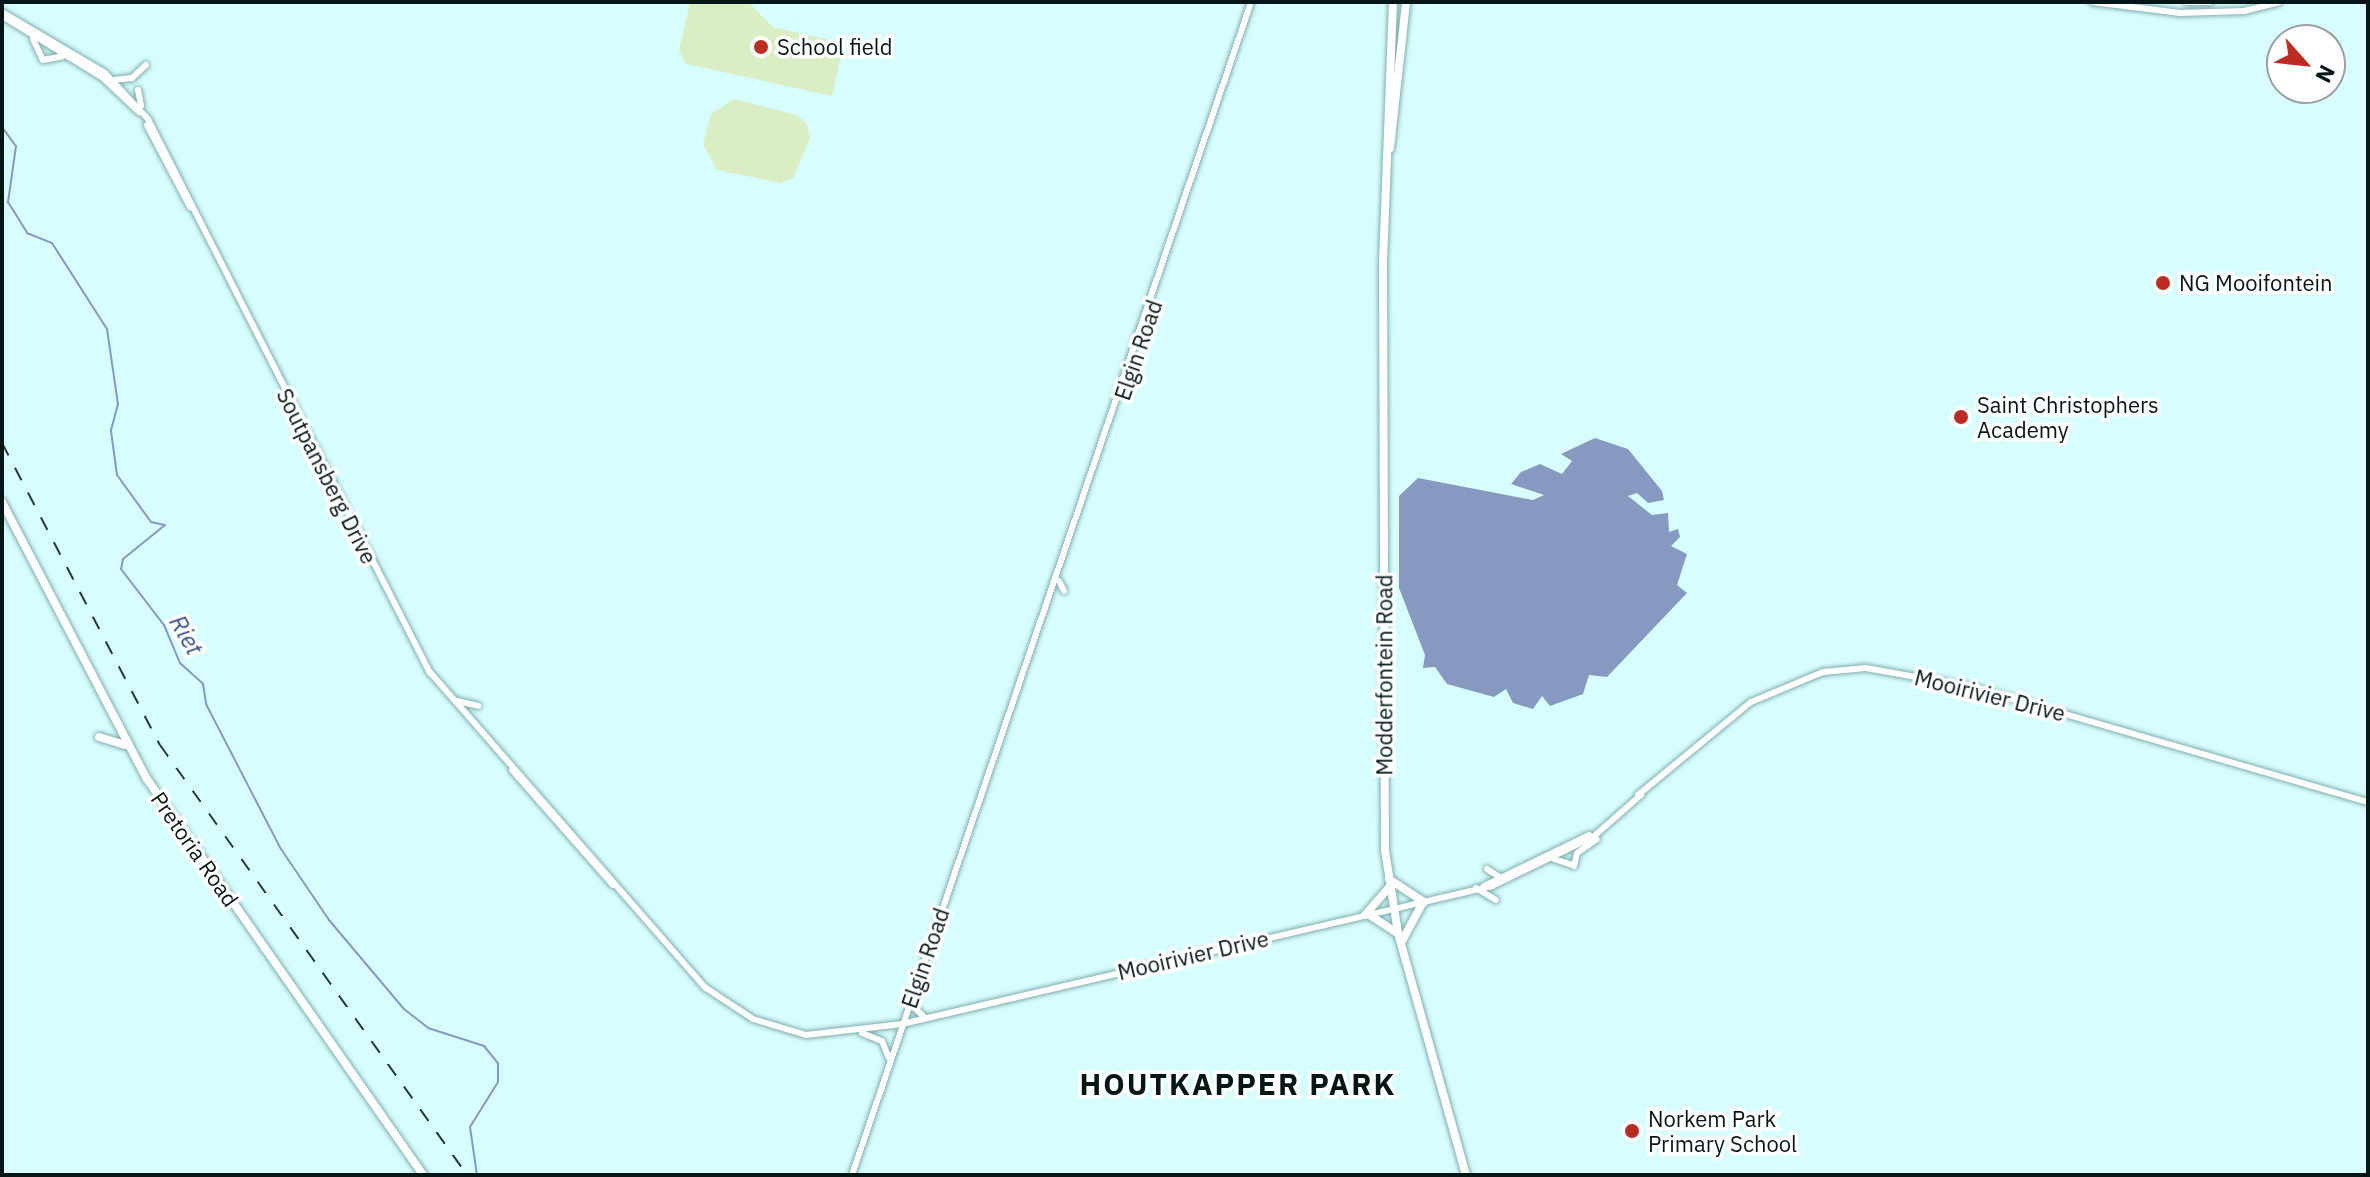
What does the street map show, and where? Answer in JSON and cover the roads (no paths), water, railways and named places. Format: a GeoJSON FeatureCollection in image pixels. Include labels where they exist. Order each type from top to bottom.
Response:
{"type":"FeatureCollection","features":[{"type":"Feature","properties":{"kind":"main road","name":"Modderfontein Road"},"geometry":{"type":"LineString","coordinates":[[1393,2],[1386,164],[1389,883],[1398,933],[1466,1175]]}},
{"type":"Feature","properties":{"kind":"main road","name":"Modderfontein Road"},"geometry":{"type":"LineString","coordinates":[[1386,164],[1406,2]]}},
{"type":"Feature","properties":{"kind":"main road","name":"Pretoria Road"},"geometry":{"type":"LineString","coordinates":[[2,502],[129,748],[423,1175]]}},
{"type":"Feature","properties":{"kind":"main road"},"geometry":{"type":"LineString","coordinates":[[99,737],[129,748]]}},
{"type":"Feature","properties":{"kind":"main road"},"geometry":{"type":"LineString","coordinates":[[1398,933],[1367,914],[1389,883],[1423,902],[1401,944]]}},
{"type":"Feature","properties":{"kind":"street","name":"Elgin Road"},"geometry":{"type":"LineString","coordinates":[[852,1175],[909,1002],[1059,581],[1253,2]]}},
{"type":"Feature","properties":{"kind":"street","name":"Elgin Road"},"geometry":{"type":"LineString","coordinates":[[1017,696],[1253,2]]}},
{"type":"Feature","properties":{"kind":"street"},"geometry":{"type":"LineString","coordinates":[[2092,2],[2205,12],[2279,2]]}},
{"type":"Feature","properties":{"kind":"street"},"geometry":{"type":"LineString","coordinates":[[2188,2],[2205,12]]}},
{"type":"Feature","properties":{"kind":"street"},"geometry":{"type":"LineString","coordinates":[[2188,2],[2210,2]]}},
{"type":"Feature","properties":{"kind":"street"},"geometry":{"type":"LineString","coordinates":[[2,14],[133,103]]}},
{"type":"Feature","properties":{"kind":"street"},"geometry":{"type":"LineString","coordinates":[[2,14],[113,80],[133,103]]}},
{"type":"Feature","properties":{"kind":"street"},"geometry":{"type":"LineString","coordinates":[[31,36],[43,60],[67,57]]}},
{"type":"Feature","properties":{"kind":"street"},"geometry":{"type":"LineString","coordinates":[[113,80],[132,78],[146,65]]}},
{"type":"Feature","properties":{"kind":"street"},"geometry":{"type":"LineString","coordinates":[[138,90],[142,111]]}},
{"type":"Feature","properties":{"kind":"street","name":"Soutpansberg Drive"},"geometry":{"type":"LineString","coordinates":[[133,103],[142,111],[429,671],[594,860]]}},
{"type":"Feature","properties":{"kind":"street","name":"Soutpansberg Drive"},"geometry":{"type":"LineString","coordinates":[[133,103],[229,279]]}},
{"type":"Feature","properties":{"kind":"street"},"geometry":{"type":"LineString","coordinates":[[1059,581],[1064,591]]}},
{"type":"Feature","properties":{"kind":"street","name":"Mooirivier Drive"},"geometry":{"type":"LineString","coordinates":[[1504,879],[1595,831],[1751,702],[1823,672],[1866,668],[1972,687],[2368,802]]}},
{"type":"Feature","properties":{"kind":"street","name":"Soutpansberg Drive"},"geometry":{"type":"LineString","coordinates":[[429,671],[706,988],[744,1015],[806,1035],[860,1033],[902,1024]]}},
{"type":"Feature","properties":{"kind":"street"},"geometry":{"type":"LineString","coordinates":[[454,700],[478,706]]}},
{"type":"Feature","properties":{"kind":"street","name":"Mooirivier Drive"},"geometry":{"type":"LineString","coordinates":[[902,1024],[1484,886],[1552,859],[1620,817],[1641,795]]}},
{"type":"Feature","properties":{"kind":"street"},"geometry":{"type":"LineString","coordinates":[[1552,859],[1573,866],[1577,853],[1620,817]]}},
{"type":"Feature","properties":{"kind":"street"},"geometry":{"type":"LineString","coordinates":[[1476,888],[1496,898],[1504,879],[1487,869]]}},
{"type":"Feature","properties":{"kind":"street"},"geometry":{"type":"LineString","coordinates":[[909,1002],[925,1018]]}},
{"type":"Feature","properties":{"kind":"street"},"geometry":{"type":"LineString","coordinates":[[860,1033],[882,1041],[889,1062]]}},
{"type":"Feature","properties":{"kind":"water"},"geometry":{"type":"Polygon","coordinates":[[[1595,438],[1628,449],[1662,491],[1664,500],[1648,503],[1637,493],[1628,496],[1652,515],[1668,513],[1669,532],[1678,529],[1680,537],[1671,546],[1687,554],[1677,585],[1687,593],[1607,677],[1589,675],[1583,694],[1550,706],[1542,696],[1533,709],[1513,703],[1506,689],[1494,697],[1447,684],[1435,667],[1423,668],[1425,655],[1399,588],[1399,496],[1418,478],[1533,500],[1544,495],[1511,484],[1521,472],[1540,464],[1562,474],[1572,461],[1561,454],[1595,438]]]}},
{"type":"Feature","properties":{"kind":"waterway","name":"Riet"},"geometry":{"type":"LineString","coordinates":[[2,127],[16,146],[8,202],[27,233],[52,243],[107,329],[118,404],[111,431],[117,475],[151,522],[165,525],[123,559],[121,569],[164,625],[180,663],[203,684],[206,704],[281,849],[329,920],[404,1009],[428,1028],[484,1046],[498,1063],[498,1082],[470,1127],[477,1175]]}},
{"type":"Feature","properties":{"kind":"railway"},"geometry":{"type":"LineString","coordinates":[[2,443],[160,745],[467,1175]]}},
{"type":"Feature","properties":{"kind":"place","name":"School field"},"geometry":{"type":"Point","coordinates":[761,47]}},
{"type":"Feature","properties":{"kind":"place","name":"NG Mooifontein"},"geometry":{"type":"Point","coordinates":[2163,283]}},
{"type":"Feature","properties":{"kind":"place","name":"Saint Christophers Academy"},"geometry":{"type":"Point","coordinates":[1961,417]}},
{"type":"Feature","properties":{"kind":"place","name":"Norkem Park Primary School"},"geometry":{"type":"Point","coordinates":[1632,1131]}},
{"type":"Feature","properties":{"kind":"district","name":"HOUTKAPPER PARK"},"geometry":{"type":"Point","coordinates":[1238,1084]}}]}
